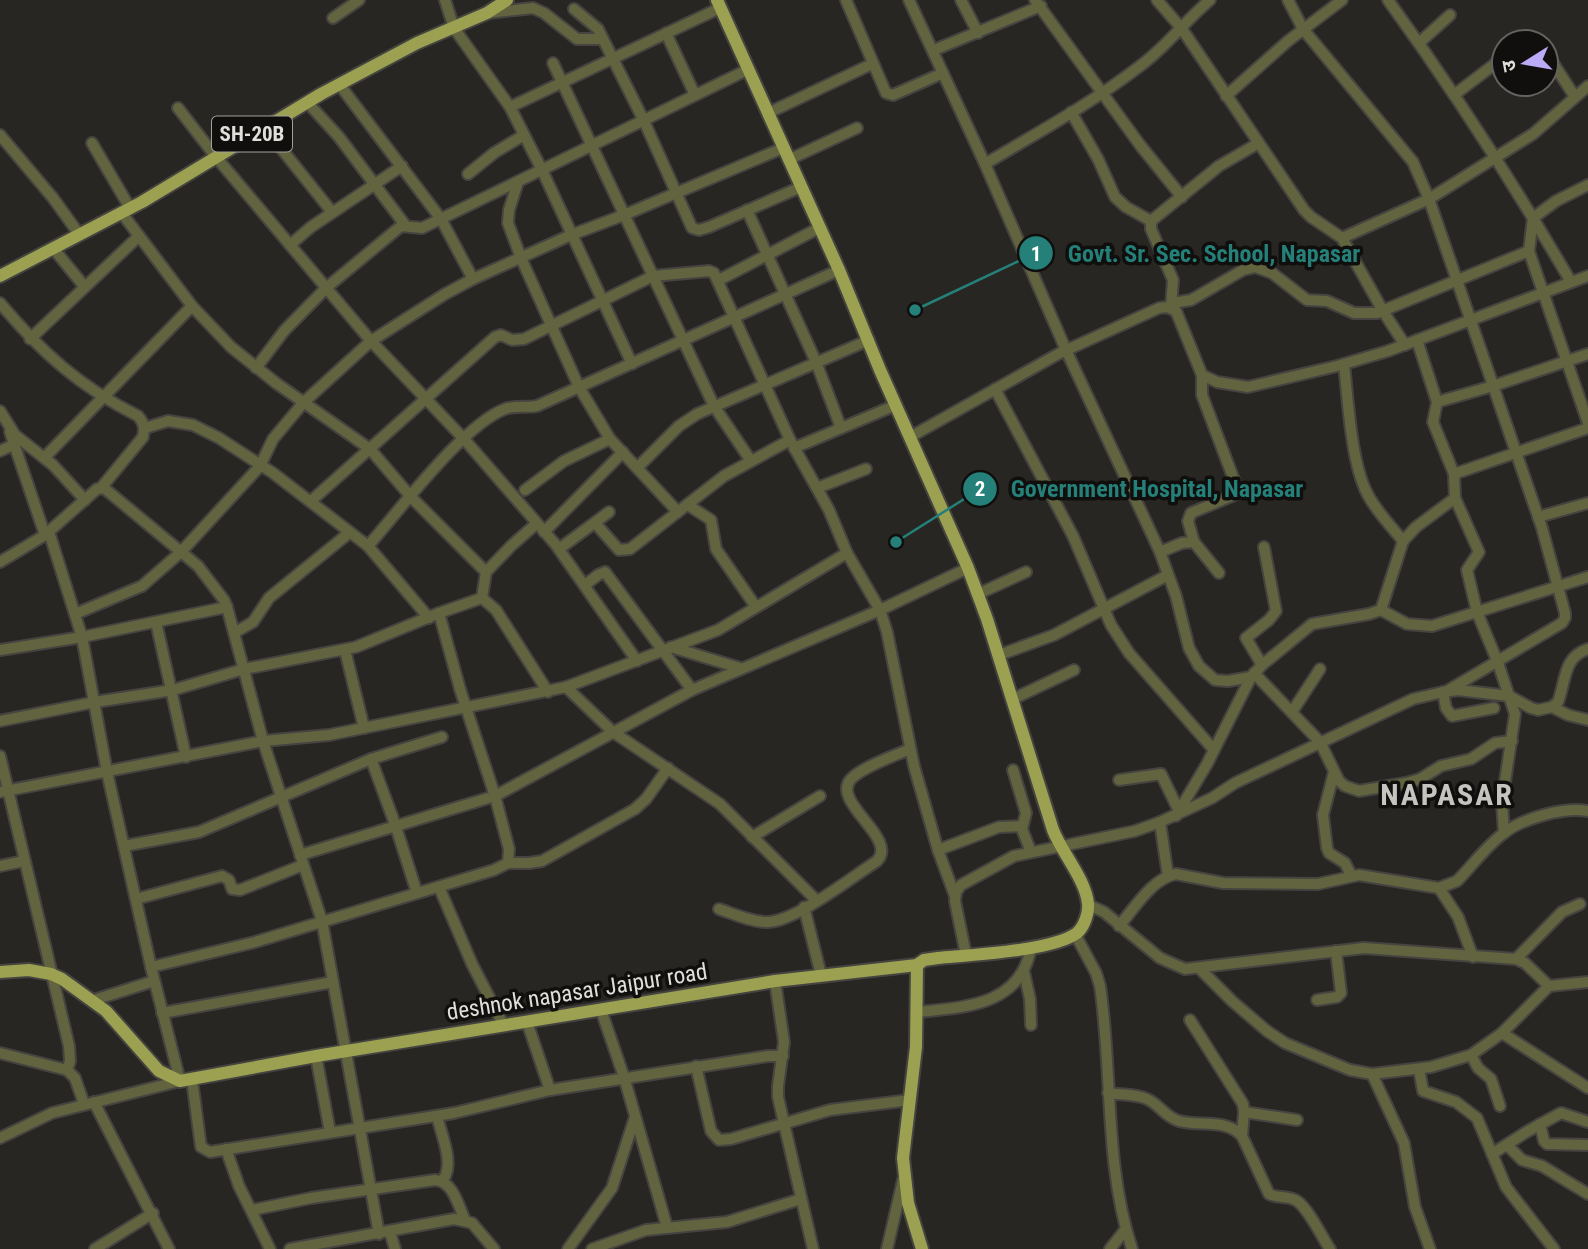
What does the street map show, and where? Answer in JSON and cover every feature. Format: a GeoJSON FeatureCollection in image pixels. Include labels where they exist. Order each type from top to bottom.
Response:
{"type":"FeatureCollection","features":[{"type":"Feature","properties":{"kind":"main road","name":"SH-20B"},"geometry":{"type":"LineString","coordinates":[[0,276],[126,210],[340,84],[417,43],[487,13],[507,0]]}},
{"type":"Feature","properties":{"kind":"main road"},"geometry":{"type":"LineString","coordinates":[[719,4],[968,568],[999,655],[1045,807],[1060,848],[1084,888],[1089,905],[1085,920],[1076,934],[1064,940],[966,955]]}},
{"type":"Feature","properties":{"kind":"main road","name":"deshnok napasar Jaipur road"},"geometry":{"type":"LineString","coordinates":[[186,1081],[316,1056],[775,981],[917,965],[925,960],[966,955]]}},
{"type":"Feature","properties":{"kind":"main road"},"geometry":{"type":"LineString","coordinates":[[917,965],[916,1047],[903,1158],[908,1203],[922,1249]]}},
{"type":"Feature","properties":{"kind":"main road"},"geometry":{"type":"LineString","coordinates":[[0,972],[29,970],[51,974],[94,1000],[159,1071],[186,1081]]}},
{"type":"Feature","properties":{"kind":"street"},"geometry":{"type":"LineString","coordinates":[[333,18],[359,0]]}},
{"type":"Feature","properties":{"kind":"street"},"geometry":{"type":"LineString","coordinates":[[445,0],[454,28],[510,107],[632,364]]}},
{"type":"Feature","properties":{"kind":"street"},"geometry":{"type":"LineString","coordinates":[[846,0],[886,93],[889,95],[943,73]]}},
{"type":"Feature","properties":{"kind":"street"},"geometry":{"type":"LineString","coordinates":[[909,0],[1160,552],[1181,612],[1189,648],[1206,674],[1221,681],[1256,672]]}},
{"type":"Feature","properties":{"kind":"street"},"geometry":{"type":"LineString","coordinates":[[961,0],[978,33]]}},
{"type":"Feature","properties":{"kind":"street"},"geometry":{"type":"LineString","coordinates":[[1157,0],[1182,29],[1257,144],[1307,214],[1342,239],[1405,345]]}},
{"type":"Feature","properties":{"kind":"street"},"geometry":{"type":"LineString","coordinates":[[985,164],[1103,93],[1141,66],[1210,0]]}},
{"type":"Feature","properties":{"kind":"street"},"geometry":{"type":"LineString","coordinates":[[955,896],[961,885],[1014,856],[1135,831],[1160,822],[1235,783],[1413,699],[1445,691],[1498,663],[1565,618],[1538,517],[1429,200],[1406,154],[1303,29],[1288,0]]}},
{"type":"Feature","properties":{"kind":"street"},"geometry":{"type":"LineString","coordinates":[[1226,96],[1303,29],[1342,0]]}},
{"type":"Feature","properties":{"kind":"street"},"geometry":{"type":"LineString","coordinates":[[1388,0],[1454,95],[1571,282]]}},
{"type":"Feature","properties":{"kind":"street"},"geometry":{"type":"LineString","coordinates":[[934,50],[978,33],[1038,3],[1140,145],[1182,197]]}},
{"type":"Feature","properties":{"kind":"street"},"geometry":{"type":"LineString","coordinates":[[510,107],[563,84],[719,4]]}},
{"type":"Feature","properties":{"kind":"street"},"geometry":{"type":"LineString","coordinates":[[487,13],[533,8],[544,13],[577,39],[603,39]]}},
{"type":"Feature","properties":{"kind":"street"},"geometry":{"type":"LineString","coordinates":[[574,9],[595,25],[603,39],[644,121],[690,226],[696,230],[709,227],[801,187]]}},
{"type":"Feature","properties":{"kind":"street"},"geometry":{"type":"LineString","coordinates":[[1419,43],[1450,15]]}},
{"type":"Feature","properties":{"kind":"street"},"geometry":{"type":"LineString","coordinates":[[666,33],[695,95]]}},
{"type":"Feature","properties":{"kind":"street"},"geometry":{"type":"LineString","coordinates":[[553,63],[713,406],[751,461]]}},
{"type":"Feature","properties":{"kind":"street"},"geometry":{"type":"LineString","coordinates":[[768,113],[872,64]]}},
{"type":"Feature","properties":{"kind":"street"},"geometry":{"type":"LineString","coordinates":[[1454,95],[1490,68]]}},
{"type":"Feature","properties":{"kind":"street"},"geometry":{"type":"LineString","coordinates":[[307,102],[339,137],[405,225],[418,229],[749,69]]}},
{"type":"Feature","properties":{"kind":"street"},"geometry":{"type":"LineString","coordinates":[[1560,74],[1575,97]]}},
{"type":"Feature","properties":{"kind":"street"},"geometry":{"type":"LineString","coordinates":[[340,84],[441,219],[473,279]]}},
{"type":"Feature","properties":{"kind":"street"},"geometry":{"type":"LineString","coordinates":[[1342,239],[1429,200],[1532,134],[1588,86]]}},
{"type":"Feature","properties":{"kind":"street"},"geometry":{"type":"LineString","coordinates":[[178,108],[371,341],[464,439],[559,549],[637,662]]}},
{"type":"Feature","properties":{"kind":"street"},"geometry":{"type":"LineString","coordinates":[[1071,112],[1098,159],[1115,197],[1126,207],[1152,221]]}},
{"type":"Feature","properties":{"kind":"street"},"geometry":{"type":"LineString","coordinates":[[264,127],[332,212]]}},
{"type":"Feature","properties":{"kind":"street"},"geometry":{"type":"LineString","coordinates":[[75,614],[142,586],[181,552],[260,466],[273,439],[304,402],[371,341],[445,294],[571,235],[677,192],[857,128]]}},
{"type":"Feature","properties":{"kind":"street"},"geometry":{"type":"LineString","coordinates":[[0,135],[53,198],[79,234]]}},
{"type":"Feature","properties":{"kind":"street"},"geometry":{"type":"LineString","coordinates":[[468,174],[494,153],[524,135]]}},
{"type":"Feature","properties":{"kind":"street"},"geometry":{"type":"LineString","coordinates":[[92,144],[139,236],[192,306],[231,347],[256,368],[370,449],[411,497],[486,572]]}},
{"type":"Feature","properties":{"kind":"street"},"geometry":{"type":"LineString","coordinates":[[1219,573],[1194,542],[1188,521],[1191,513],[1239,493],[1202,395],[1202,375],[1180,319],[1172,306],[1173,281],[1151,229],[1152,221],[1219,166],[1257,144]]}},
{"type":"Feature","properties":{"kind":"street"},"geometry":{"type":"LineString","coordinates":[[290,245],[332,212],[402,166]]}},
{"type":"Feature","properties":{"kind":"street"},"geometry":{"type":"LineString","coordinates":[[518,182],[508,217],[521,258],[579,387],[610,439],[678,512]]}},
{"type":"Feature","properties":{"kind":"street"},"geometry":{"type":"LineString","coordinates":[[1454,474],[1588,426],[1529,251],[1533,218],[1556,201],[1588,186]]}},
{"type":"Feature","properties":{"kind":"street"},"geometry":{"type":"LineString","coordinates":[[747,210],[816,362],[841,428]]}},
{"type":"Feature","properties":{"kind":"street"},"geometry":{"type":"LineString","coordinates":[[256,368],[285,331],[326,288],[405,225]]}},
{"type":"Feature","properties":{"kind":"street"},"geometry":{"type":"LineString","coordinates":[[719,280],[819,228]]}},
{"type":"Feature","properties":{"kind":"street"},"geometry":{"type":"LineString","coordinates":[[30,339],[139,236]]}},
{"type":"Feature","properties":{"kind":"street"},"geometry":{"type":"LineString","coordinates":[[53,248],[84,286]]}},
{"type":"Feature","properties":{"kind":"street"},"geometry":{"type":"LineString","coordinates":[[910,438],[1066,350],[1159,308],[1191,300],[1243,270],[1255,267],[1272,273],[1307,300],[1328,301],[1354,313],[1384,311],[1529,251]]}},
{"type":"Feature","properties":{"kind":"street"},"geometry":{"type":"LineString","coordinates":[[310,501],[495,337],[501,335],[518,341],[653,276],[709,271],[719,280],[733,318],[792,444],[829,510],[847,553],[880,610],[887,632],[910,749],[938,850],[955,896],[966,955]]}},
{"type":"Feature","properties":{"kind":"street"},"geometry":{"type":"LineString","coordinates":[[368,546],[442,460],[487,419],[502,411],[537,406],[839,271]]}},
{"type":"Feature","properties":{"kind":"street"},"geometry":{"type":"LineString","coordinates":[[1202,375],[1217,382],[1248,387],[1344,364],[1405,345],[1588,276]]}},
{"type":"Feature","properties":{"kind":"street"},"geometry":{"type":"LineString","coordinates":[[0,303],[30,339],[103,398],[138,416],[145,428],[143,437],[101,488],[47,534],[0,562]]}},
{"type":"Feature","properties":{"kind":"street"},"geometry":{"type":"LineString","coordinates":[[45,457],[192,306]]}},
{"type":"Feature","properties":{"kind":"street"},"geometry":{"type":"LineString","coordinates":[[638,468],[679,426],[697,414],[869,340]]}},
{"type":"Feature","properties":{"kind":"street"},"geometry":{"type":"LineString","coordinates":[[1417,340],[1437,401],[1433,422],[1454,474],[1455,498],[1479,552],[1467,570],[1477,612],[1498,663],[1515,719],[1502,802],[1504,832]]}},
{"type":"Feature","properties":{"kind":"street"},"geometry":{"type":"LineString","coordinates":[[1437,401],[1493,386],[1588,354]]}},
{"type":"Feature","properties":{"kind":"street"},"geometry":{"type":"LineString","coordinates":[[1344,364],[1352,438],[1362,481],[1372,502],[1403,541]]}},
{"type":"Feature","properties":{"kind":"street"},"geometry":{"type":"LineString","coordinates":[[995,389],[1073,536],[1111,625],[1129,653],[1214,750]]}},
{"type":"Feature","properties":{"kind":"street"},"geometry":{"type":"LineString","coordinates":[[594,523],[619,550],[625,551],[724,476],[751,461],[896,405]]}},
{"type":"Feature","properties":{"kind":"street"},"geometry":{"type":"LineString","coordinates":[[0,411],[9,428],[82,637],[107,772],[154,981],[162,1013],[186,1081],[204,1151],[437,1116],[550,1090],[624,1077],[783,1056]]}},
{"type":"Feature","properties":{"kind":"street"},"geometry":{"type":"LineString","coordinates":[[145,428],[168,421],[193,425],[273,472],[368,546],[434,615],[495,796],[509,849],[508,863]]}},
{"type":"Feature","properties":{"kind":"street"},"geometry":{"type":"LineString","coordinates":[[9,428],[22,442],[45,457],[85,500]]}},
{"type":"Feature","properties":{"kind":"street"},"geometry":{"type":"LineString","coordinates":[[525,489],[564,461],[610,439]]}},
{"type":"Feature","properties":{"kind":"street"},"geometry":{"type":"LineString","coordinates":[[0,452],[13,444]]}},
{"type":"Feature","properties":{"kind":"street"},"geometry":{"type":"LineString","coordinates":[[482,598],[486,572],[511,546],[540,528],[623,452]]}},
{"type":"Feature","properties":{"kind":"street"},"geometry":{"type":"LineString","coordinates":[[817,488],[866,469]]}},
{"type":"Feature","properties":{"kind":"street"},"geometry":{"type":"LineString","coordinates":[[101,488],[198,566],[220,593],[227,607],[263,741],[322,921],[370,1189],[385,1233],[395,1249]]}},
{"type":"Feature","properties":{"kind":"street"},"geometry":{"type":"LineString","coordinates":[[1381,610],[1403,541],[1416,527],[1455,498]]}},
{"type":"Feature","properties":{"kind":"street"},"geometry":{"type":"LineString","coordinates":[[1538,517],[1588,503]]}},
{"type":"Feature","properties":{"kind":"street"},"geometry":{"type":"LineString","coordinates":[[688,505],[711,520],[716,549],[756,607]]}},
{"type":"Feature","properties":{"kind":"street"},"geometry":{"type":"LineString","coordinates":[[559,549],[609,512]]}},
{"type":"Feature","properties":{"kind":"street"},"geometry":{"type":"LineString","coordinates":[[234,633],[253,622],[269,598],[349,533]]}},
{"type":"Feature","properties":{"kind":"street"},"geometry":{"type":"LineString","coordinates":[[1160,552],[1182,543],[1194,542]]}},
{"type":"Feature","properties":{"kind":"street"},"geometry":{"type":"LineString","coordinates":[[1264,547],[1276,611],[1246,638],[1256,672],[1320,742],[1334,772],[1345,786],[1359,791],[1406,783],[1420,779],[1441,766],[1471,759],[1495,743],[1512,741]]}},
{"type":"Feature","properties":{"kind":"street"},"geometry":{"type":"LineString","coordinates":[[3,792],[263,741],[329,735],[566,687],[718,630],[847,553]]}},
{"type":"Feature","properties":{"kind":"street"},"geometry":{"type":"LineString","coordinates":[[136,899],[222,876],[229,880],[232,889],[240,890],[301,860],[395,824],[495,796],[692,690],[880,610],[968,568]]}},
{"type":"Feature","properties":{"kind":"street"},"geometry":{"type":"LineString","coordinates":[[585,585],[605,572],[666,648],[692,690]]}},
{"type":"Feature","properties":{"kind":"street"},"geometry":{"type":"LineString","coordinates":[[978,594],[1026,572]]}},
{"type":"Feature","properties":{"kind":"street"},"geometry":{"type":"LineString","coordinates":[[999,655],[1054,635],[1168,575]]}},
{"type":"Feature","properties":{"kind":"street"},"geometry":{"type":"LineString","coordinates":[[1177,813],[1256,672],[1312,624],[1381,610],[1407,624],[1443,624],[1588,577]]}},
{"type":"Feature","properties":{"kind":"street"},"geometry":{"type":"LineString","coordinates":[[0,721],[173,690],[244,669],[345,650],[482,598]]}},
{"type":"Feature","properties":{"kind":"street"},"geometry":{"type":"LineString","coordinates":[[482,598],[496,610],[548,692]]}},
{"type":"Feature","properties":{"kind":"street"},"geometry":{"type":"LineString","coordinates":[[0,650],[82,637],[227,607]]}},
{"type":"Feature","properties":{"kind":"street"},"geometry":{"type":"LineString","coordinates":[[156,622],[186,757]]}},
{"type":"Feature","properties":{"kind":"street"},"geometry":{"type":"LineString","coordinates":[[666,648],[740,668]]}},
{"type":"Feature","properties":{"kind":"street"},"geometry":{"type":"LineString","coordinates":[[1445,691],[1509,696],[1531,708],[1552,708],[1560,698],[1570,662],[1581,651],[1588,649]]}},
{"type":"Feature","properties":{"kind":"street"},"geometry":{"type":"LineString","coordinates":[[345,650],[364,728]]}},
{"type":"Feature","properties":{"kind":"street"},"geometry":{"type":"LineString","coordinates":[[1292,712],[1320,669]]}},
{"type":"Feature","properties":{"kind":"street"},"geometry":{"type":"LineString","coordinates":[[1013,699],[1074,670]]}},
{"type":"Feature","properties":{"kind":"street"},"geometry":{"type":"LineString","coordinates":[[566,687],[614,732],[720,804],[817,901]]}},
{"type":"Feature","properties":{"kind":"street"},"geometry":{"type":"LineString","coordinates":[[1445,691],[1446,708],[1452,716],[1494,708]]}},
{"type":"Feature","properties":{"kind":"street"},"geometry":{"type":"LineString","coordinates":[[1552,708],[1588,720]]}},
{"type":"Feature","properties":{"kind":"street"},"geometry":{"type":"LineString","coordinates":[[124,846],[199,832],[371,759],[442,737]]}},
{"type":"Feature","properties":{"kind":"street"},"geometry":{"type":"LineString","coordinates":[[719,909],[754,920],[768,922],[781,919],[817,901],[881,857],[882,848],[847,793],[847,785],[863,771],[910,749]]}},
{"type":"Feature","properties":{"kind":"street"},"geometry":{"type":"LineString","coordinates":[[0,756],[3,792],[24,860],[69,1046],[70,1061],[67,1070]]}},
{"type":"Feature","properties":{"kind":"street"},"geometry":{"type":"LineString","coordinates":[[371,759],[417,894]]}},
{"type":"Feature","properties":{"kind":"street"},"geometry":{"type":"LineString","coordinates":[[151,967],[255,942],[494,870],[508,863],[542,861],[635,809],[646,799],[668,768]]}},
{"type":"Feature","properties":{"kind":"street"},"geometry":{"type":"LineString","coordinates":[[1013,770],[1026,813],[1022,826],[1031,852]]}},
{"type":"Feature","properties":{"kind":"street"},"geometry":{"type":"LineString","coordinates":[[1334,772],[1323,815],[1327,848],[1329,853],[1345,863],[1352,875]]}},
{"type":"Feature","properties":{"kind":"street"},"geometry":{"type":"LineString","coordinates":[[1119,780],[1161,774],[1177,813]]}},
{"type":"Feature","properties":{"kind":"street"},"geometry":{"type":"LineString","coordinates":[[752,837],[820,796]]}},
{"type":"Feature","properties":{"kind":"street"},"geometry":{"type":"LineString","coordinates":[[1119,926],[1153,887],[1168,876],[1176,874],[1223,883],[1318,884],[1352,875],[1439,888],[1449,886],[1504,832],[1552,812],[1567,809],[1588,811]]}},
{"type":"Feature","properties":{"kind":"street"},"geometry":{"type":"LineString","coordinates":[[1160,822],[1168,876]]}},
{"type":"Feature","properties":{"kind":"street"},"geometry":{"type":"LineString","coordinates":[[938,850],[999,827],[1022,826]]}},
{"type":"Feature","properties":{"kind":"street"},"geometry":{"type":"LineString","coordinates":[[0,866],[24,860]]}},
{"type":"Feature","properties":{"kind":"street"},"geometry":{"type":"LineString","coordinates":[[439,887],[472,964],[504,1026]]}},
{"type":"Feature","properties":{"kind":"street"},"geometry":{"type":"LineString","coordinates":[[1439,888],[1462,926],[1473,957]]}},
{"type":"Feature","properties":{"kind":"street"},"geometry":{"type":"LineString","coordinates":[[1516,959],[1562,912],[1580,904]]}},
{"type":"Feature","properties":{"kind":"street"},"geometry":{"type":"LineString","coordinates":[[1089,905],[1104,912],[1160,958],[1180,967],[1199,968],[1381,948],[1516,959],[1525,963],[1549,986]]}},
{"type":"Feature","properties":{"kind":"street"},"geometry":{"type":"LineString","coordinates":[[804,907],[821,975]]}},
{"type":"Feature","properties":{"kind":"street"},"geometry":{"type":"LineString","coordinates":[[1076,934],[1100,986],[1118,1202],[1132,1249]]}},
{"type":"Feature","properties":{"kind":"street"},"geometry":{"type":"LineString","coordinates":[[1031,947],[1024,972],[1030,999],[1031,1025]]}},
{"type":"Feature","properties":{"kind":"street"},"geometry":{"type":"LineString","coordinates":[[1317,1000],[1341,993],[1336,951]]}},
{"type":"Feature","properties":{"kind":"street"},"geometry":{"type":"LineString","coordinates":[[1199,968],[1249,1016],[1285,1043],[1350,1070],[1371,1073],[1419,1069],[1471,1055],[1502,1033],[1549,986],[1588,982]]}},
{"type":"Feature","properties":{"kind":"street"},"geometry":{"type":"LineString","coordinates":[[918,1012],[983,1004],[1002,992],[1024,972]]}},
{"type":"Feature","properties":{"kind":"street"},"geometry":{"type":"LineString","coordinates":[[94,1000],[154,981]]}},
{"type":"Feature","properties":{"kind":"street"},"geometry":{"type":"LineString","coordinates":[[775,981],[783,1031],[783,1056],[778,1086],[783,1123],[813,1249]]}},
{"type":"Feature","properties":{"kind":"street"},"geometry":{"type":"LineString","coordinates":[[162,1013],[334,982]]}},
{"type":"Feature","properties":{"kind":"street"},"geometry":{"type":"LineString","coordinates":[[601,1010],[624,1077],[667,1227]]}},
{"type":"Feature","properties":{"kind":"street"},"geometry":{"type":"LineString","coordinates":[[1190,1020],[1238,1095],[1244,1112],[1242,1136]]}},
{"type":"Feature","properties":{"kind":"street"},"geometry":{"type":"LineString","coordinates":[[527,1022],[550,1090]]}},
{"type":"Feature","properties":{"kind":"street"},"geometry":{"type":"LineString","coordinates":[[1502,1033],[1588,1088]]}},
{"type":"Feature","properties":{"kind":"street"},"geometry":{"type":"LineString","coordinates":[[0,1053],[67,1070],[75,1078],[153,1213],[169,1249]]}},
{"type":"Feature","properties":{"kind":"street"},"geometry":{"type":"LineString","coordinates":[[1471,1055],[1478,1069],[1491,1079],[1500,1106]]}},
{"type":"Feature","properties":{"kind":"street"},"geometry":{"type":"LineString","coordinates":[[316,1056],[330,1132]]}},
{"type":"Feature","properties":{"kind":"street"},"geometry":{"type":"LineString","coordinates":[[696,1066],[711,1131],[719,1140],[731,1139],[843,1107],[910,1100]]}},
{"type":"Feature","properties":{"kind":"street"},"geometry":{"type":"LineString","coordinates":[[1419,1069],[1423,1091],[1449,1099],[1477,1118],[1506,1187],[1554,1249]]}},
{"type":"Feature","properties":{"kind":"street"},"geometry":{"type":"LineString","coordinates":[[1371,1073],[1404,1143],[1415,1208],[1430,1249]]}},
{"type":"Feature","properties":{"kind":"street"},"geometry":{"type":"LineString","coordinates":[[0,1138],[52,1113],[186,1081]]}},
{"type":"Feature","properties":{"kind":"street"},"geometry":{"type":"LineString","coordinates":[[1108,1093],[1146,1099],[1178,1121],[1236,1130],[1242,1136],[1269,1194],[1290,1198],[1301,1205],[1330,1249]]}},
{"type":"Feature","properties":{"kind":"street"},"geometry":{"type":"LineString","coordinates":[[1244,1112],[1297,1121]]}},
{"type":"Feature","properties":{"kind":"street"},"geometry":{"type":"LineString","coordinates":[[1492,1154],[1540,1124],[1564,1113],[1588,1122]]}},
{"type":"Feature","properties":{"kind":"street"},"geometry":{"type":"LineString","coordinates":[[437,1116],[448,1165],[443,1180]]}},
{"type":"Feature","properties":{"kind":"street"},"geometry":{"type":"LineString","coordinates":[[568,1249],[612,1188],[635,1117]]}},
{"type":"Feature","properties":{"kind":"street"},"geometry":{"type":"LineString","coordinates":[[1540,1124],[1547,1144],[1588,1145]]}},
{"type":"Feature","properties":{"kind":"street"},"geometry":{"type":"LineString","coordinates":[[1507,1144],[1522,1160],[1542,1166],[1588,1194]]}},
{"type":"Feature","properties":{"kind":"street"},"geometry":{"type":"LineString","coordinates":[[226,1149],[239,1186],[270,1249]]}},
{"type":"Feature","properties":{"kind":"street"},"geometry":{"type":"LineString","coordinates":[[887,1249],[904,1178]]}},
{"type":"Feature","properties":{"kind":"street"},"geometry":{"type":"LineString","coordinates":[[252,1210],[370,1189],[443,1180],[448,1184],[465,1220]]}},
{"type":"Feature","properties":{"kind":"street"},"geometry":{"type":"LineString","coordinates":[[592,1249],[646,1230],[727,1222],[801,1199]]}},
{"type":"Feature","properties":{"kind":"street"},"geometry":{"type":"LineString","coordinates":[[95,1249],[153,1213]]}},
{"type":"Feature","properties":{"kind":"street"},"geometry":{"type":"LineString","coordinates":[[290,1249],[334,1245],[454,1219],[465,1220],[478,1228],[494,1249]]}},
{"type":"Feature","properties":{"kind":"street"},"geometry":{"type":"LineString","coordinates":[[1110,1249],[1125,1230]]}},
{"type":"Feature","properties":{"kind":"place","name":"Govt. Sr. Sec. School, Napasar"},"geometry":{"type":"Point","coordinates":[915,310]}},
{"type":"Feature","properties":{"kind":"place","name":"Government Hospital, Napasar"},"geometry":{"type":"Point","coordinates":[896,542]}},
{"type":"Feature","properties":{"kind":"district","name":"NAPASAR"},"geometry":{"type":"Point","coordinates":[1447,794]}}]}
